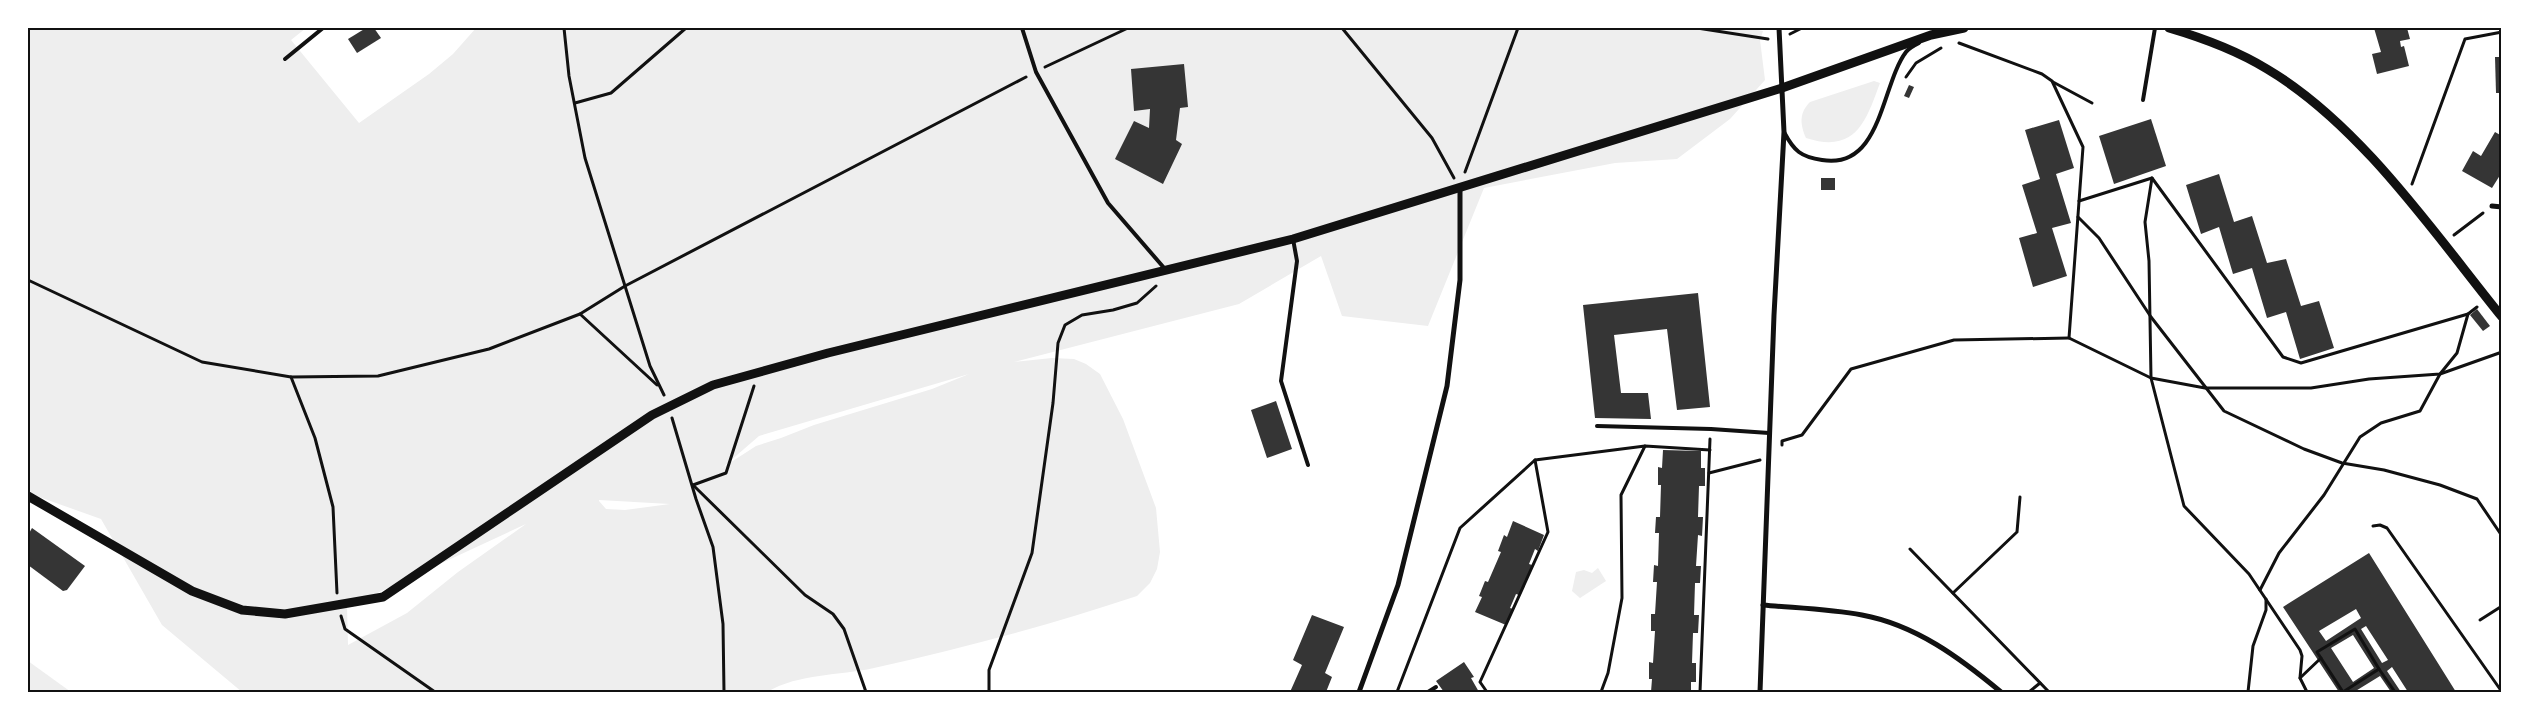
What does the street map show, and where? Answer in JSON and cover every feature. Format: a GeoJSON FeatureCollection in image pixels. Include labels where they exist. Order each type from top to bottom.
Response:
{"type":"FeatureCollection","features":[{"type":"Feature","properties":{"kind":"street"},"geometry":{"type":"LineString","coordinates":[[1760,692],[1769,433],[1784,132],[1779,28]]}},
{"type":"Feature","properties":{"kind":"street"},"geometry":{"type":"LineString","coordinates":[[28,496],[192,591],[242,610],[284,614],[383,597],[652,415],[714,385],[838,351],[1293,239],[1782,88],[1931,35],[1964,28]]}},
{"type":"Feature","properties":{"kind":"street"},"geometry":{"type":"LineString","coordinates":[[2169,28],[2233,50],[2268,69],[2298,90],[2325,113],[2388,176],[2502,317]]}},
{"type":"Feature","properties":{"kind":"street"},"geometry":{"type":"LineString","coordinates":[[1359,692],[1398,584],[1447,386],[1460,280],[1460,187]]}},
{"type":"Feature","properties":{"kind":"street"},"geometry":{"type":"LineString","coordinates":[[2492,206],[2502,207]]}},
{"type":"Feature","properties":{"kind":"street"},"geometry":{"type":"LineString","coordinates":[[1763,605],[1862,615],[1891,623],[1920,634],[1962,660],[2001,692]]}},
{"type":"Feature","properties":{"kind":"lane"},"geometry":{"type":"LineString","coordinates":[[285,59],[323,28]]}},
{"type":"Feature","properties":{"kind":"lane"},"geometry":{"type":"LineString","coordinates":[[1022,28],[1036,72],[1108,203],[1166,271]]}},
{"type":"Feature","properties":{"kind":"lane"},"geometry":{"type":"LineString","coordinates":[[2143,100],[2155,28]]}},
{"type":"Feature","properties":{"kind":"lane"},"geometry":{"type":"LineString","coordinates":[[1784,132],[1793,149],[1815,159],[1836,160],[1861,150],[1873,131],[1891,83],[1907,51],[1931,35]]}},
{"type":"Feature","properties":{"kind":"lane"},"geometry":{"type":"LineString","coordinates":[[1293,239],[1297,261],[1282,381],[1308,465]]}},
{"type":"Feature","properties":{"kind":"lane"},"geometry":{"type":"LineString","coordinates":[[1597,426],[1711,429],[1769,433]]}},
{"type":"Feature","properties":{"kind":"lane"},"geometry":{"type":"LineString","coordinates":[[1428,692],[1436,687]]}},
{"type":"Feature","properties":{"kind":"path"},"geometry":{"type":"LineString","coordinates":[[564,28],[569,76],[585,158],[650,366],[669,407],[712,547],[723,624],[724,692]]}},
{"type":"Feature","properties":{"kind":"path"},"geometry":{"type":"LineString","coordinates":[[575,104],[611,93],[686,28]]}},
{"type":"Feature","properties":{"kind":"path"},"geometry":{"type":"LineString","coordinates":[[28,280],[202,362],[291,377],[378,376],[489,349],[580,314],[625,286],[1036,72],[1128,28]]}},
{"type":"Feature","properties":{"kind":"path"},"geometry":{"type":"LineString","coordinates":[[1342,28],[1432,138],[1460,187]]}},
{"type":"Feature","properties":{"kind":"path"},"geometry":{"type":"LineString","coordinates":[[1460,187],[1518,28]]}},
{"type":"Feature","properties":{"kind":"path"},"geometry":{"type":"LineString","coordinates":[[1697,28],[1758,37]]}},
{"type":"Feature","properties":{"kind":"path"},"geometry":{"type":"LineString","coordinates":[[2412,185],[2465,39],[2502,32]]}},
{"type":"Feature","properties":{"kind":"path"},"geometry":{"type":"LineString","coordinates":[[1952,45],[1959,43],[2042,74],[2092,103]]}},
{"type":"Feature","properties":{"kind":"path"},"geometry":{"type":"LineString","coordinates":[[1904,79],[1916,64],[1944,46]]}},
{"type":"Feature","properties":{"kind":"path"},"geometry":{"type":"LineString","coordinates":[[2052,81],[2083,147],[2069,338]]}},
{"type":"Feature","properties":{"kind":"path"},"geometry":{"type":"LineString","coordinates":[[2079,201],[2152,178]]}},
{"type":"Feature","properties":{"kind":"path"},"geometry":{"type":"LineString","coordinates":[[2152,178],[2283,357],[2301,363],[2468,314],[2477,308]]}},
{"type":"Feature","properties":{"kind":"path"},"geometry":{"type":"LineString","coordinates":[[2152,178],[2145,222],[2151,317],[2151,378],[2184,506],[2249,574],[2300,650],[2302,656],[2300,678],[2307,692]]}},
{"type":"Feature","properties":{"kind":"path"},"geometry":{"type":"LineString","coordinates":[[2454,235],[2492,206]]}},
{"type":"Feature","properties":{"kind":"path"},"geometry":{"type":"LineString","coordinates":[[2078,216],[2099,238],[2151,317],[2224,411],[2286,441],[2342,463],[2384,470],[2440,485],[2477,499],[2502,536]]}},
{"type":"Feature","properties":{"kind":"path"},"geometry":{"type":"LineString","coordinates":[[989,692],[989,670],[1032,553],[1053,403],[1058,343],[1065,325],[1082,315],[1113,310],[1137,303],[1163,281],[1166,271]]}},
{"type":"Feature","properties":{"kind":"path"},"geometry":{"type":"LineString","coordinates":[[580,314],[660,387]]}},
{"type":"Feature","properties":{"kind":"path"},"geometry":{"type":"LineString","coordinates":[[2260,590],[2279,553],[2324,495],[2360,436],[2381,423],[2420,411],[2440,374],[2457,353],[2468,314]]}},
{"type":"Feature","properties":{"kind":"path"},"geometry":{"type":"LineString","coordinates":[[1709,473],[1753,460],[1782,459],[1782,441],[1802,435],[1851,369],[1954,340],[2069,338],[2151,378],[2206,388],[2311,388],[2369,379],[2440,374],[2502,352]]}},
{"type":"Feature","properties":{"kind":"path"},"geometry":{"type":"LineString","coordinates":[[692,485],[726,473],[758,373]]}},
{"type":"Feature","properties":{"kind":"path"},"geometry":{"type":"LineString","coordinates":[[291,377],[315,438],[333,507],[338,605],[345,629],[435,692]]}},
{"type":"Feature","properties":{"kind":"path"},"geometry":{"type":"LineString","coordinates":[[1700,692],[1711,429]]}},
{"type":"Feature","properties":{"kind":"path"},"geometry":{"type":"LineString","coordinates":[[1397,692],[1460,528],[1535,460],[1645,446],[1710,450]]}},
{"type":"Feature","properties":{"kind":"path"},"geometry":{"type":"LineString","coordinates":[[1601,692],[1608,673],[1622,598],[1621,495],[1645,446]]}},
{"type":"Feature","properties":{"kind":"path"},"geometry":{"type":"LineString","coordinates":[[1487,692],[1480,682],[1548,532],[1535,460]]}},
{"type":"Feature","properties":{"kind":"path"},"geometry":{"type":"LineString","coordinates":[[692,485],[805,595],[834,614],[844,629],[866,692]]}},
{"type":"Feature","properties":{"kind":"path"},"geometry":{"type":"LineString","coordinates":[[1953,593],[2017,532],[2020,497]]}},
{"type":"Feature","properties":{"kind":"path"},"geometry":{"type":"LineString","coordinates":[[2372,526],[2380,525],[2387,528],[2502,692]]}},
{"type":"Feature","properties":{"kind":"path"},"geometry":{"type":"LineString","coordinates":[[1910,549],[2048,692]]}},
{"type":"Feature","properties":{"kind":"path"},"geometry":{"type":"LineString","coordinates":[[2248,692],[2253,646],[2266,610],[2266,599]]}},
{"type":"Feature","properties":{"kind":"path"},"geometry":{"type":"LineString","coordinates":[[2480,620],[2502,606]]}},
{"type":"Feature","properties":{"kind":"path"},"geometry":{"type":"LineString","coordinates":[[2379,669],[2343,692],[2317,652],[2356,629],[2394,692]]}},
{"type":"Feature","properties":{"kind":"path"},"geometry":{"type":"LineString","coordinates":[[2300,678],[2321,658]]}},
{"type":"Feature","properties":{"kind":"path"},"geometry":{"type":"LineString","coordinates":[[2030,692],[2040,683]]}},
{"type":"Feature","properties":{"kind":"shaded area"},"geometry":{"type":"Polygon","coordinates":[[[28,28],[306,28],[291,40],[359,123],[429,74],[453,54],[476,28],[1748,28],[1763,31],[1760,40],[1765,80],[1730,119],[1677,159],[1615,163],[1484,188],[1428,326],[1342,316],[1321,256],[1239,304],[1014,362],[1052,358],[1074,359],[1086,364],[1100,374],[1123,419],[1156,508],[1160,552],[1157,569],[1150,583],[1137,596],[1072,617],[1006,635],[874,668],[793,681],[767,692],[242,692],[162,625],[101,519],[28,493],[28,28]],[[969,374],[759,436],[722,468],[756,446],[814,425],[932,389],[969,374]],[[599,500],[606,509],[625,510],[670,504],[599,500]],[[526,524],[347,607],[348,645],[407,613],[458,572],[526,524]]]}},
{"type":"Feature","properties":{"kind":"shaded area"},"geometry":{"type":"Polygon","coordinates":[[[1874,81],[1880,83],[1870,110],[1864,121],[1848,138],[1837,142],[1823,142],[1806,138],[1802,115],[1810,102],[1874,81]]]}},
{"type":"Feature","properties":{"kind":"shaded area"},"geometry":{"type":"Polygon","coordinates":[[[1598,568],[1606,581],[1580,598],[1572,591],[1576,572],[1584,570],[1592,573],[1598,568]]]}},
{"type":"Feature","properties":{"kind":"shaded area"},"geometry":{"type":"Polygon","coordinates":[[[28,661],[71,692],[28,692],[28,661]]]}},
{"type":"Feature","properties":{"kind":"building"},"geometry":{"type":"Polygon","coordinates":[[[366,28],[374,28],[381,38],[357,53],[348,39],[366,28]]]}},
{"type":"Feature","properties":{"kind":"building"},"geometry":{"type":"Polygon","coordinates":[[[2374,28],[2407,28],[2410,39],[2400,41],[2401,47],[2404,46],[2409,66],[2377,74],[2372,54],[2381,52],[2374,28]]]}},
{"type":"Feature","properties":{"kind":"building"},"geometry":{"type":"Polygon","coordinates":[[[2495,57],[2502,57],[2502,93],[2496,93],[2495,57]]]}},
{"type":"Feature","properties":{"kind":"building"},"geometry":{"type":"Polygon","coordinates":[[[1184,64],[1188,107],[1180,108],[1176,140],[1182,144],[1163,184],[1115,159],[1134,121],[1149,128],[1150,109],[1134,111],[1131,69],[1184,64]]]}},
{"type":"Feature","properties":{"kind":"building"},"geometry":{"type":"Polygon","coordinates":[[[1909,85],[1914,87],[1909,98],[1904,96],[1909,85]]]}},
{"type":"Feature","properties":{"kind":"building"},"geometry":{"type":"Polygon","coordinates":[[[2151,119],[2166,166],[2114,184],[2099,136],[2151,119]]]}},
{"type":"Feature","properties":{"kind":"building"},"geometry":{"type":"Polygon","coordinates":[[[2059,120],[2074,168],[2056,174],[2071,223],[2052,228],[2067,276],[2033,287],[2019,238],[2037,233],[2022,185],[2040,179],[2025,130],[2059,120]]]}},
{"type":"Feature","properties":{"kind":"building"},"geometry":{"type":"Polygon","coordinates":[[[2495,132],[2502,136],[2502,172],[2492,188],[2462,171],[2473,151],[2481,156],[2495,132]]]}},
{"type":"Feature","properties":{"kind":"building"},"geometry":{"type":"Polygon","coordinates":[[[2219,174],[2234,222],[2252,216],[2267,263],[2286,259],[2301,306],[2319,301],[2334,348],[2300,359],[2286,312],[2267,318],[2252,268],[2233,274],[2219,227],[2201,234],[2186,185],[2219,174]]]}},
{"type":"Feature","properties":{"kind":"building"},"geometry":{"type":"Polygon","coordinates":[[[1821,178],[1835,178],[1835,190],[1821,190],[1821,178]]]}},
{"type":"Feature","properties":{"kind":"building"},"geometry":{"type":"Polygon","coordinates":[[[1698,293],[1710,407],[1677,410],[1667,329],[1614,335],[1621,393],[1648,393],[1651,419],[1595,418],[1583,305],[1698,293]]]}},
{"type":"Feature","properties":{"kind":"building"},"geometry":{"type":"Polygon","coordinates":[[[2477,309],[2490,326],[2483,331],[2470,315],[2477,309]]]}},
{"type":"Feature","properties":{"kind":"building"},"geometry":{"type":"Polygon","coordinates":[[[1276,401],[1292,449],[1267,458],[1251,410],[1276,401]]]}},
{"type":"Feature","properties":{"kind":"building"},"geometry":{"type":"Polygon","coordinates":[[[1663,450],[1701,451],[1701,468],[1705,468],[1705,486],[1699,486],[1698,517],[1703,517],[1702,536],[1698,535],[1696,566],[1701,566],[1700,583],[1695,583],[1694,615],[1699,615],[1698,633],[1693,633],[1692,663],[1696,663],[1696,682],[1691,682],[1691,692],[1651,692],[1652,679],[1649,679],[1649,662],[1653,663],[1655,631],[1651,631],[1651,614],[1655,614],[1657,582],[1653,582],[1654,565],[1658,566],[1659,533],[1655,533],[1656,517],[1660,517],[1661,485],[1658,485],[1658,467],[1662,468],[1663,450]]]}},
{"type":"Feature","properties":{"kind":"building"},"geometry":{"type":"Polygon","coordinates":[[[1513,521],[1544,535],[1538,551],[1535,549],[1529,564],[1532,565],[1519,595],[1516,594],[1510,608],[1513,609],[1506,625],[1475,612],[1482,597],[1479,596],[1485,581],[1488,582],[1501,552],[1498,551],[1504,535],[1507,537],[1513,521]]]}},
{"type":"Feature","properties":{"kind":"building"},"geometry":{"type":"Polygon","coordinates":[[[32,528],[85,566],[67,590],[63,591],[28,565],[28,535],[32,528]]]}},
{"type":"Feature","properties":{"kind":"building"},"geometry":{"type":"Polygon","coordinates":[[[2369,553],[2456,692],[2408,692],[2392,667],[2387,671],[2401,692],[2391,692],[2380,676],[2354,692],[2339,692],[2283,607],[2369,553]],[[2356,609],[2319,631],[2326,641],[2361,618],[2356,609]],[[2366,626],[2361,629],[2382,663],[2388,660],[2366,626]],[[2353,635],[2331,648],[2353,682],[2374,668],[2353,635]]]}},
{"type":"Feature","properties":{"kind":"building"},"geometry":{"type":"Polygon","coordinates":[[[1312,615],[1344,627],[1325,673],[1332,677],[1326,692],[1290,692],[1302,665],[1293,660],[1312,615]]]}},
{"type":"Feature","properties":{"kind":"building"},"geometry":{"type":"Polygon","coordinates":[[[1464,662],[1474,677],[1471,678],[1479,692],[1444,692],[1436,681],[1464,662]]]}}]}
